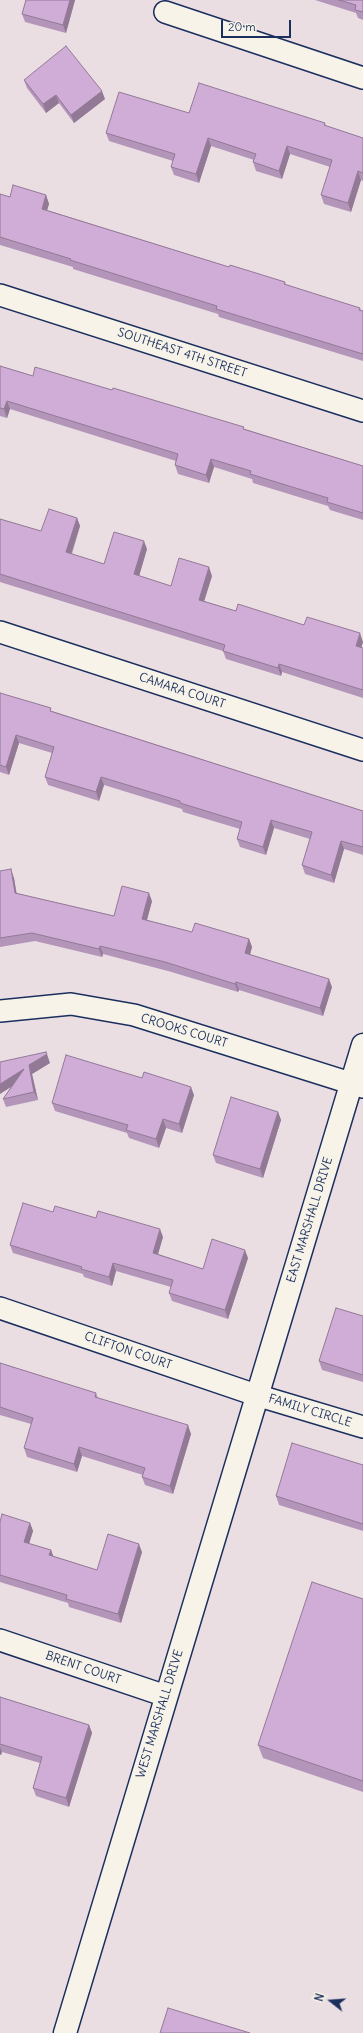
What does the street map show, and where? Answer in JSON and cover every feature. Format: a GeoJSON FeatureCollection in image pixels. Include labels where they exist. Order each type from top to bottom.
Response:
{"type":"FeatureCollection","features":[{"type":"Feature","properties":{"kind":"main road","name":"EAST MARSHALL DRIVE"},"geometry":{"type":"LineString","coordinates":[[256,1395],[357,1085],[363,1046]]}},
{"type":"Feature","properties":{"kind":"main road","name":"WEST MARSHALL DRIVE"},"geometry":{"type":"LineString","coordinates":[[65,2033],[256,1395]]}},
{"type":"Feature","properties":{"kind":"street"},"geometry":{"type":"LineString","coordinates":[[165,12],[363,78]]}},
{"type":"Feature","properties":{"kind":"street","name":"SOUTHEAST 4TH STREET"},"geometry":{"type":"LineString","coordinates":[[0,295],[363,411]]}},
{"type":"Feature","properties":{"kind":"street","name":"CAMARA COURT"},"geometry":{"type":"LineString","coordinates":[[0,632],[363,750]]}},
{"type":"Feature","properties":{"kind":"street","name":"CROOKS COURT"},"geometry":{"type":"LineString","coordinates":[[0,1011],[71,1004],[134,1015],[357,1085]]}},
{"type":"Feature","properties":{"kind":"street","name":"CLIFTON COURT"},"geometry":{"type":"LineString","coordinates":[[0,1308],[256,1395]]}},
{"type":"Feature","properties":{"kind":"street","name":"FAMILY CIRCLE"},"geometry":{"type":"LineString","coordinates":[[256,1395],[363,1427]]}},
{"type":"Feature","properties":{"kind":"street","name":"BRENT COURT"},"geometry":{"type":"LineString","coordinates":[[0,1640],[166,1696]]}},
{"type":"Feature","properties":{"kind":"building"},"geometry":{"type":"Polygon","coordinates":[[[26,0],[70,0],[63,25],[22,14],[26,0]]]}},
{"type":"Feature","properties":{"kind":"building"},"geometry":{"type":"Polygon","coordinates":[[[339,0],[363,0],[363,12],[355,10],[356,5],[339,0]]]}},
{"type":"Feature","properties":{"kind":"building"},"geometry":{"type":"Polygon","coordinates":[[[66,46],[102,91],[71,115],[56,95],[43,104],[24,80],[66,46]]]}},
{"type":"Feature","properties":{"kind":"building"},"geometry":{"type":"Polygon","coordinates":[[[199,83],[325,123],[324,125],[363,138],[363,173],[358,171],[348,203],[321,195],[332,160],[287,146],[279,171],[253,162],[256,154],[208,138],[196,174],[171,167],[175,154],[106,133],[119,92],[189,113],[199,83]]]}},
{"type":"Feature","properties":{"kind":"building"},"geometry":{"type":"Polygon","coordinates":[[[13,185],[46,195],[42,209],[229,267],[230,265],[285,282],[284,284],[360,308],[359,310],[363,311],[363,354],[216,309],[217,306],[0,237],[0,194],[10,197],[13,185]]]}},
{"type":"Feature","properties":{"kind":"building"},"geometry":{"type":"Polygon","coordinates":[[[0,366],[33,376],[35,367],[112,390],[113,388],[244,427],[243,429],[363,466],[363,513],[327,502],[328,498],[250,474],[251,471],[211,459],[206,475],[175,465],[178,454],[7,401],[4,409],[0,408],[0,366]]]}},
{"type":"Feature","properties":{"kind":"building"},"geometry":{"type":"Polygon","coordinates":[[[49,509],[77,518],[66,552],[104,564],[114,532],[144,541],[134,574],[171,586],[179,558],[209,567],[199,600],[236,611],[238,604],[304,625],[307,617],[360,633],[356,646],[363,648],[363,690],[279,664],[278,668],[223,651],[225,645],[0,574],[0,519],[41,531],[49,509]]]}},
{"type":"Feature","properties":{"kind":"building"},"geometry":{"type":"Polygon","coordinates":[[[0,693],[51,708],[50,711],[363,811],[363,847],[341,841],[331,875],[302,865],[312,832],[271,820],[263,847],[237,839],[242,822],[180,803],[180,801],[101,777],[96,792],[45,777],[54,747],[16,735],[6,767],[0,765],[0,693]]]}},
{"type":"Feature","properties":{"kind":"building"},"geometry":{"type":"Polygon","coordinates":[[[11,869],[15,893],[114,916],[122,886],[149,893],[142,919],[192,932],[195,923],[249,939],[245,953],[329,979],[320,1008],[236,982],[235,984],[165,962],[100,946],[99,949],[32,933],[0,938],[0,871],[11,869]]]}},
{"type":"Feature","properties":{"kind":"building"},"geometry":{"type":"Polygon","coordinates":[[[46,1052],[47,1054],[29,1065],[34,1092],[3,1099],[24,1069],[0,1084],[0,1062],[46,1052]]]}},
{"type":"Feature","properties":{"kind":"building"},"geometry":{"type":"Polygon","coordinates":[[[66,1055],[142,1078],[144,1072],[191,1087],[179,1124],[163,1119],[156,1139],[126,1130],[128,1125],[52,1103],[66,1055]]]}},
{"type":"Feature","properties":{"kind":"building"},"geometry":{"type":"Polygon","coordinates":[[[231,1097],[278,1112],[260,1169],[213,1155],[231,1097]]]}},
{"type":"Feature","properties":{"kind":"building"},"geometry":{"type":"Polygon","coordinates":[[[23,1203],[53,1212],[55,1206],[96,1218],[98,1211],[160,1229],[153,1253],[203,1269],[212,1239],[245,1250],[225,1310],[169,1293],[173,1280],[113,1263],[109,1277],[81,1269],[82,1267],[10,1245],[23,1203]]]}},
{"type":"Feature","properties":{"kind":"building"},"geometry":{"type":"Polygon","coordinates":[[[336,1308],[363,1316],[363,1375],[319,1361],[336,1308]]]}},
{"type":"Feature","properties":{"kind":"building"},"geometry":{"type":"Polygon","coordinates":[[[0,1363],[96,1393],[95,1397],[188,1425],[170,1486],[142,1477],[145,1468],[79,1447],[74,1464],[24,1448],[33,1418],[0,1407],[0,1363]]]}},
{"type":"Feature","properties":{"kind":"building"},"geometry":{"type":"Polygon","coordinates":[[[292,1443],[363,1465],[363,1524],[276,1496],[292,1443]]]}},
{"type":"Feature","properties":{"kind":"building"},"geometry":{"type":"Polygon","coordinates":[[[2,1514],[30,1523],[24,1542],[51,1550],[49,1555],[97,1570],[108,1534],[139,1544],[118,1614],[66,1599],[67,1595],[0,1575],[0,1522],[2,1514]]]}},
{"type":"Feature","properties":{"kind":"building"},"geometry":{"type":"Polygon","coordinates":[[[312,1582],[363,1599],[363,1781],[258,1745],[312,1582]]]}},
{"type":"Feature","properties":{"kind":"building"},"geometry":{"type":"Polygon","coordinates":[[[0,1697],[89,1725],[66,1798],[33,1788],[42,1757],[0,1744],[0,1697]]]}},
{"type":"Feature","properties":{"kind":"building"},"geometry":{"type":"Polygon","coordinates":[[[168,2008],[250,2033],[160,2033],[168,2008]]]}}]}
